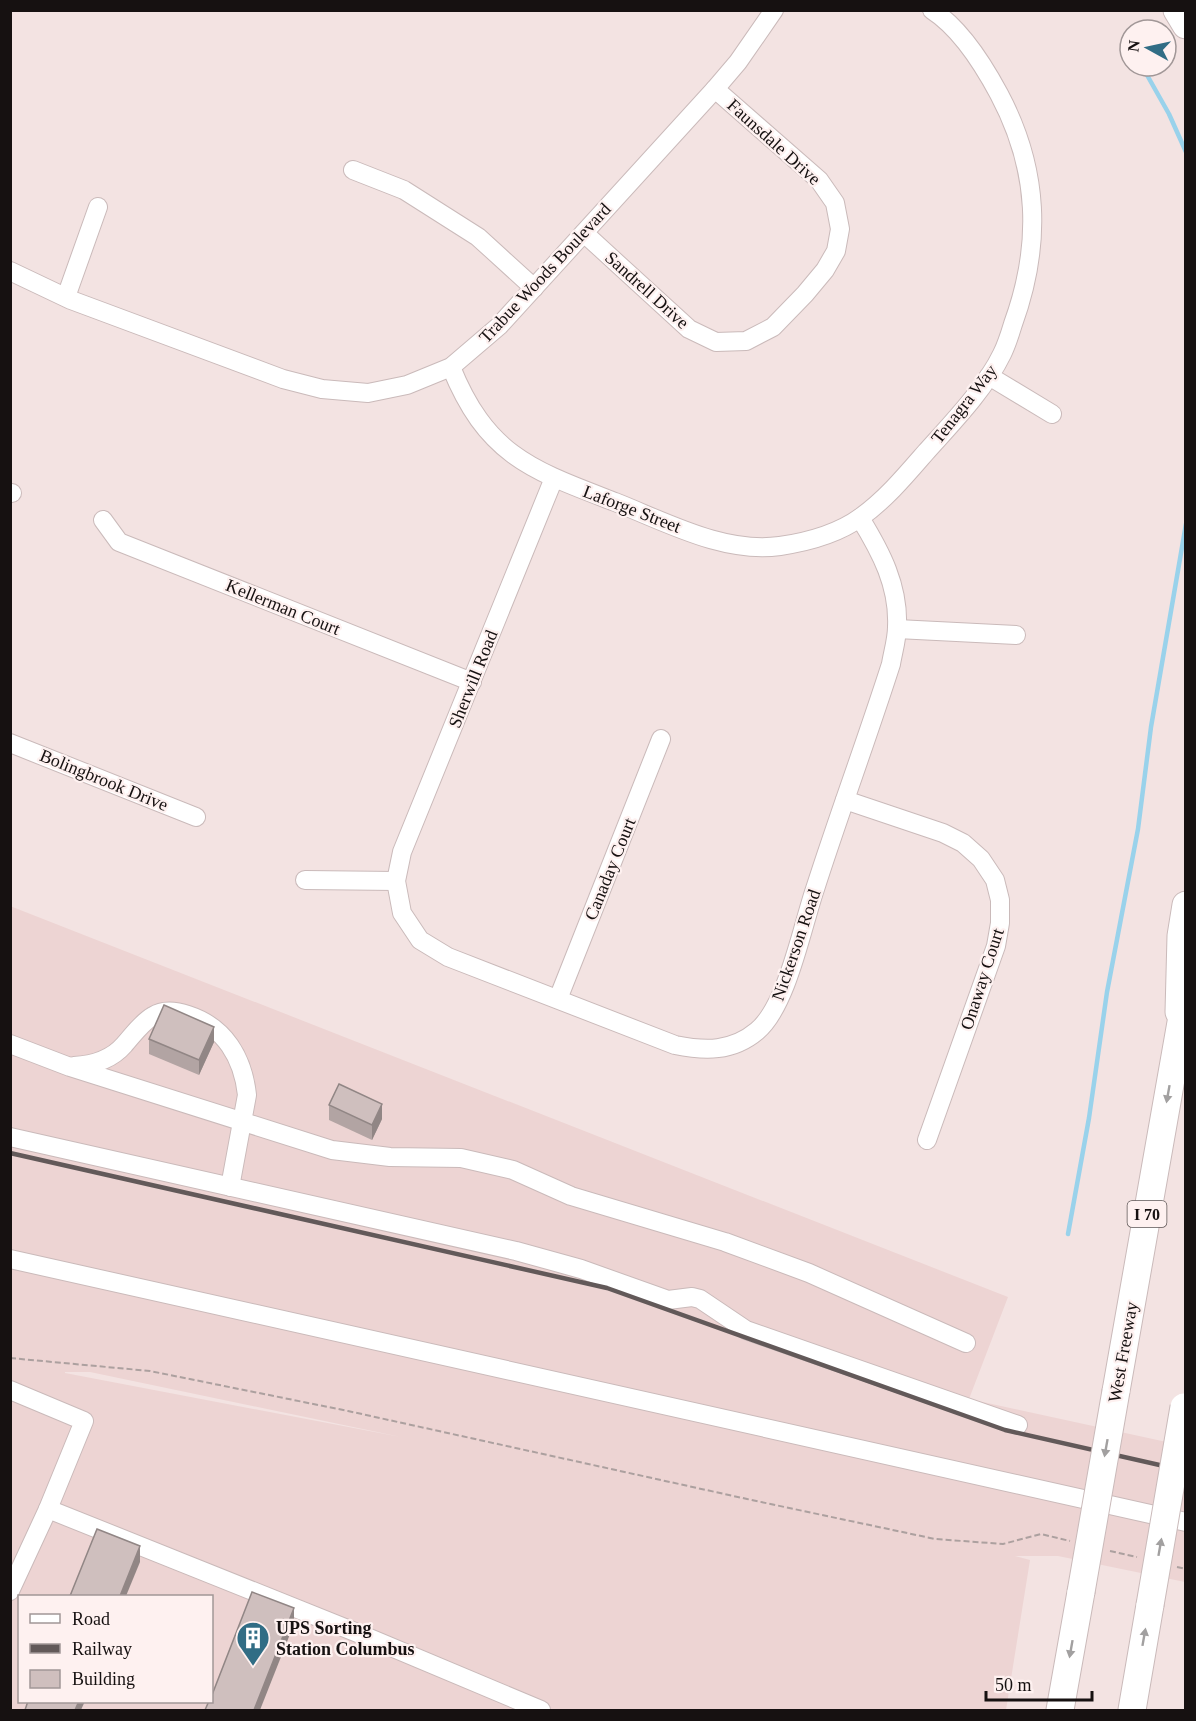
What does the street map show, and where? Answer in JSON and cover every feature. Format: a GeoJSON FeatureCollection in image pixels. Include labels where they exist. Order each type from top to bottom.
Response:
{"type":"FeatureCollection","features":[{"type":"Feature","properties":{"kind":"highway"},"geometry":{"type":"LineString","coordinates":[[1177,10],[1185,25]]}},
{"type":"Feature","properties":{"kind":"highway"},"geometry":{"type":"LineString","coordinates":[[1182,1038],[1181,936],[1185,905]]}},
{"type":"Feature","properties":{"kind":"highway","name":"West Freeway"},"geometry":{"type":"LineString","coordinates":[[1060,1710],[1116,1391],[1182,1038],[1185,994]]}},
{"type":"Feature","properties":{"kind":"highway"},"geometry":{"type":"LineString","coordinates":[[1131,1710],[1185,1401]]}},
{"type":"Feature","properties":{"kind":"street","name":"Trabue Woods Boulevard"},"geometry":{"type":"LineString","coordinates":[[10,271],[66,297],[283,379],[322,389],[368,393],[407,385],[451,367],[499,326],[715,89],[744,54],[774,10]]}},
{"type":"Feature","properties":{"kind":"street","name":"Tenagra Way"},"geometry":{"type":"LineString","coordinates":[[861,518],[892,490],[947,429],[989,376],[1003,353],[1019,307],[1029,268],[1033,226],[1030,186],[1023,150],[1009,112],[990,75],[967,44],[932,10]]}},
{"type":"Feature","properties":{"kind":"street","name":"Faunsdale Drive"},"geometry":{"type":"LineString","coordinates":[[715,89],[819,180],[835,202],[840,229],[836,251],[825,270],[805,294]]}},
{"type":"Feature","properties":{"kind":"street"},"geometry":{"type":"LineString","coordinates":[[353,170],[404,190],[478,237],[534,288]]}},
{"type":"Feature","properties":{"kind":"street"},"geometry":{"type":"LineString","coordinates":[[66,297],[98,207]]}},
{"type":"Feature","properties":{"kind":"street","name":"Sandrell Drive"},"geometry":{"type":"LineString","coordinates":[[584,233],[689,329],[716,342],[746,341],[773,327],[805,294]]}},
{"type":"Feature","properties":{"kind":"street","name":"Laforge Street"},"geometry":{"type":"LineString","coordinates":[[451,367],[462,393],[488,433],[525,464],[554,478],[691,532],[724,542],[752,547],[778,547],[803,542],[861,518]]}},
{"type":"Feature","properties":{"kind":"street"},"geometry":{"type":"LineString","coordinates":[[989,376],[1052,414]]}},
{"type":"Feature","properties":{"kind":"street","name":"Sherwill Road"},"geometry":{"type":"LineString","coordinates":[[396,881],[402,852],[554,478]]}},
{"type":"Feature","properties":{"kind":"street","name":"Nickerson Road"},"geometry":{"type":"LineString","coordinates":[[396,881],[402,913],[420,940],[448,957],[675,1045],[696,1049],[718,1049],[738,1043],[758,1031],[771,1015],[782,995],[815,888],[891,664],[897,629],[897,603],[891,575],[861,518]]}},
{"type":"Feature","properties":{"kind":"street","name":"Kellerman Court"},"geometry":{"type":"LineString","coordinates":[[103,520],[119,542],[471,682]]}},
{"type":"Feature","properties":{"kind":"street"},"geometry":{"type":"LineString","coordinates":[[897,629],[1016,635]]}},
{"type":"Feature","properties":{"kind":"street","name":"Canaday Court"},"geometry":{"type":"LineString","coordinates":[[558,999],[661,740]]}},
{"type":"Feature","properties":{"kind":"street","name":"Bolingbrook Drive"},"geometry":{"type":"LineString","coordinates":[[10,743],[196,817]]}},
{"type":"Feature","properties":{"kind":"street","name":"Onaway Court"},"geometry":{"type":"LineString","coordinates":[[845,800],[942,833],[963,843],[981,859],[995,880],[1000,900],[1000,923],[996,946],[927,1140]]}},
{"type":"Feature","properties":{"kind":"street"},"geometry":{"type":"LineString","coordinates":[[305,880],[396,881]]}},
{"type":"Feature","properties":{"kind":"street"},"geometry":{"type":"LineString","coordinates":[[70,1067],[91,1065],[107,1059],[122,1048],[154,1014],[171,1011],[182,1013],[211,1025],[230,1044],[246,1080],[247,1095],[230,1187]]}},
{"type":"Feature","properties":{"kind":"street"},"geometry":{"type":"LineString","coordinates":[[10,1044],[70,1067],[243,1120],[302,1141],[356,1154],[461,1158],[513,1170],[571,1196],[725,1242],[808,1273],[966,1343]]}},
{"type":"Feature","properties":{"kind":"street"},"geometry":{"type":"LineString","coordinates":[[10,1137],[516,1251],[581,1269],[668,1300],[700,1299],[746,1330],[1018,1425]]}},
{"type":"Feature","properties":{"kind":"street"},"geometry":{"type":"LineString","coordinates":[[10,1259],[1185,1522]]}},
{"type":"Feature","properties":{"kind":"street"},"geometry":{"type":"LineString","coordinates":[[10,1390],[84,1420],[48,1509],[10,1592]]}},
{"type":"Feature","properties":{"kind":"street"},"geometry":{"type":"LineString","coordinates":[[48,1509],[360,1634],[541,1710]]}},
{"type":"Feature","properties":{"kind":"path"},"geometry":{"type":"LineString","coordinates":[[10,1358],[53,1360],[162,1373],[348,1411],[935,1539],[1003,1544],[1041,1534],[1074,1542]]}},
{"type":"Feature","properties":{"kind":"path"},"geometry":{"type":"LineString","coordinates":[[1108,1550],[1141,1558]]}},
{"type":"Feature","properties":{"kind":"path"},"geometry":{"type":"LineString","coordinates":[[1174,1566],[1185,1569]]}},
{"type":"Feature","properties":{"kind":"shaded area"},"geometry":{"type":"Polygon","coordinates":[[[10,906],[1008,1297],[969,1399],[1185,1446],[1185,1582],[1058,1556],[1015,1556],[1030,1560],[1006,1710],[11,1710],[10,906]],[[90,1372],[65,1373],[401,1437],[90,1372]]]}},
{"type":"Feature","properties":{"kind":"building"},"geometry":{"type":"Polygon","coordinates":[[[164,1005],[214,1027],[199,1060],[149,1039],[164,1005]]]}},
{"type":"Feature","properties":{"kind":"building"},"geometry":{"type":"Polygon","coordinates":[[[339,1084],[382,1104],[372,1125],[329,1105],[339,1084]]]}},
{"type":"Feature","properties":{"kind":"building"},"geometry":{"type":"Polygon","coordinates":[[[97,1529],[140,1546],[120,1595],[70,1595],[97,1529]]]}},
{"type":"Feature","properties":{"kind":"building","name":"UPS Sorting Station Columbus"},"geometry":{"type":"Polygon","coordinates":[[[252,1592],[294,1608],[254,1710],[205,1710],[208,1703],[213,1703],[213,1692],[252,1592]]]}},
{"type":"Feature","properties":{"kind":"building"},"geometry":{"type":"Polygon","coordinates":[[[27,1703],[78,1703],[75,1710],[25,1710],[27,1703]]]}},
{"type":"Feature","properties":{"kind":"waterway"},"geometry":{"type":"LineString","coordinates":[[1149,78],[1169,114],[1186,152]]}},
{"type":"Feature","properties":{"kind":"waterway"},"geometry":{"type":"LineString","coordinates":[[1068,1234],[1089,1118],[1107,992],[1138,829],[1151,727],[1186,524]]}},
{"type":"Feature","properties":{"kind":"railway"},"geometry":{"type":"LineString","coordinates":[[10,1153],[607,1288],[1005,1430],[1186,1471]]}},
{"type":"Feature","properties":{"kind":"place","name":"UPS Sorting Station Columbus"},"geometry":{"type":"Point","coordinates":[253,1667]}}]}
